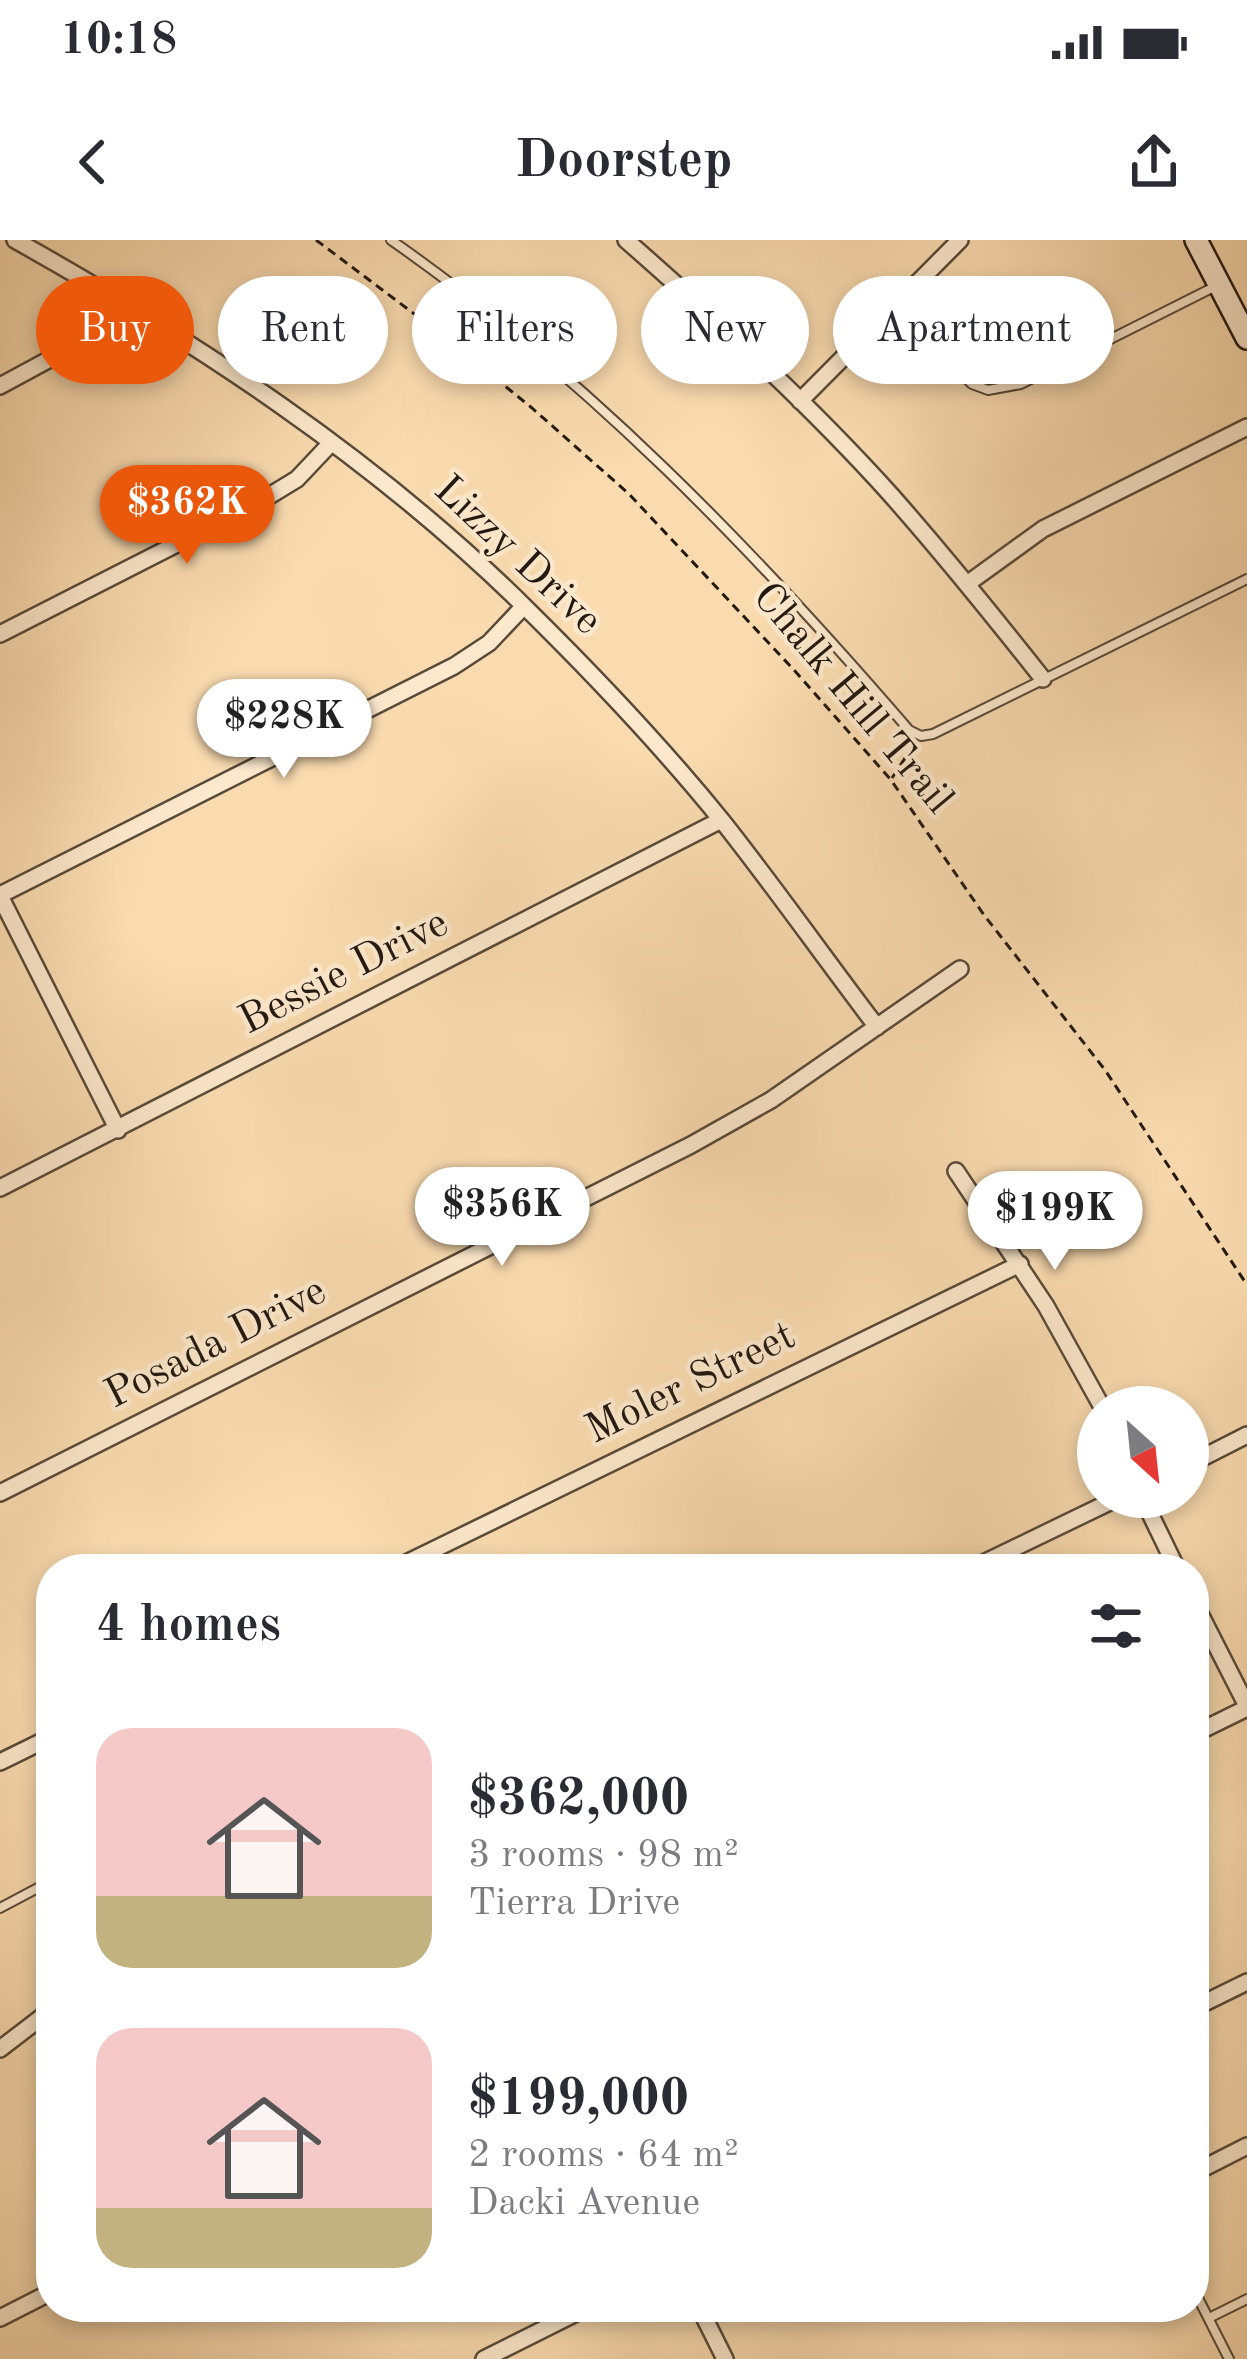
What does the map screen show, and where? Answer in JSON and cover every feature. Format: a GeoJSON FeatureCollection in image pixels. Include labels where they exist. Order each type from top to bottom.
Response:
{"type":"FeatureCollection","features":[{"type":"Feature","properties":{"kind":"street","name":"Lizzy Drive"},"geometry":{"type":"LineString","coordinates":[[15,240],[79,276]]}},
{"type":"Feature","properties":{"kind":"street"},"geometry":{"type":"LineString","coordinates":[[626,240],[716,319],[888,493],[1043,680]]}},
{"type":"Feature","properties":{"kind":"street"},"geometry":{"type":"LineString","coordinates":[[923,276],[960,240]]}},
{"type":"Feature","properties":{"kind":"street"},"geometry":{"type":"LineString","coordinates":[[1196,240],[1247,338]]}},
{"type":"Feature","properties":{"kind":"street","name":"Lizzy Drive"},"geometry":{"type":"LineString","coordinates":[[194,347],[332,443],[420,512],[524,605],[721,820],[877,1027]]}},
{"type":"Feature","properties":{"kind":"street"},"geometry":{"type":"LineString","coordinates":[[0,386],[36,367]]}},
{"type":"Feature","properties":{"kind":"street"},"geometry":{"type":"LineString","coordinates":[[800,401],[833,367]]}},
{"type":"Feature","properties":{"kind":"street"},"geometry":{"type":"LineString","coordinates":[[968,584],[1042,529],[1247,427]]}},
{"type":"Feature","properties":{"kind":"street"},"geometry":{"type":"LineString","coordinates":[[0,634],[261,501],[298,479],[332,443]]}},
{"type":"Feature","properties":{"kind":"street"},"geometry":{"type":"LineString","coordinates":[[118,1130],[0,896],[454,667],[489,644],[524,605]]}},
{"type":"Feature","properties":{"kind":"street","name":"Bessie Drive"},"geometry":{"type":"LineString","coordinates":[[0,1188],[721,820]]}},
{"type":"Feature","properties":{"kind":"street","name":"Posada Drive"},"geometry":{"type":"LineString","coordinates":[[0,1493],[691,1145],[771,1100],[960,969]]}},
{"type":"Feature","properties":{"kind":"street"},"geometry":{"type":"LineString","coordinates":[[956,1171],[1020,1264],[1090,1386]]}},
{"type":"Feature","properties":{"kind":"street","name":"Moler Street"},"geometry":{"type":"LineString","coordinates":[[425,1554],[1020,1264]]}},
{"type":"Feature","properties":{"kind":"street"},"geometry":{"type":"LineString","coordinates":[[1209,1455],[1247,1436]]}},
{"type":"Feature","properties":{"kind":"street"},"geometry":{"type":"LineString","coordinates":[[1002,1554],[1077,1518]]}},
{"type":"Feature","properties":{"kind":"street"},"geometry":{"type":"LineString","coordinates":[[1152,1518],[1170,1554]]}},
{"type":"Feature","properties":{"kind":"street"},"geometry":{"type":"LineString","coordinates":[[1209,1632],[1247,1707],[1209,1726]]}},
{"type":"Feature","properties":{"kind":"street"},"geometry":{"type":"LineString","coordinates":[[0,1762],[36,1744]]}},
{"type":"Feature","properties":{"kind":"street"},"geometry":{"type":"LineString","coordinates":[[1209,2001],[1247,1982]]}},
{"type":"Feature","properties":{"kind":"street"},"geometry":{"type":"LineString","coordinates":[[0,2049],[36,2021]]}},
{"type":"Feature","properties":{"kind":"street"},"geometry":{"type":"LineString","coordinates":[[1209,2165],[1247,2146]]}},
{"type":"Feature","properties":{"kind":"street"},"geometry":{"type":"LineString","coordinates":[[0,2318],[36,2300]]}},
{"type":"Feature","properties":{"kind":"street"},"geometry":{"type":"LineString","coordinates":[[484,2359],[558,2322]]}},
{"type":"Feature","properties":{"kind":"street"},"geometry":{"type":"LineString","coordinates":[[706,2322],[725,2359]]}},
{"type":"Feature","properties":{"kind":"lane"},"geometry":{"type":"LineString","coordinates":[[391,240],[536,349],[640,442],[837,646],[909,730],[921,736],[1247,579]]}},
{"type":"Feature","properties":{"kind":"lane"},"geometry":{"type":"LineString","coordinates":[[1114,338],[1219,285]]}},
{"type":"Feature","properties":{"kind":"lane"},"geometry":{"type":"LineString","coordinates":[[972,384],[988,390],[1021,384]]}},
{"type":"Feature","properties":{"kind":"lane"},"geometry":{"type":"LineString","coordinates":[[0,1908],[36,1889]]}},
{"type":"Feature","properties":{"kind":"lane"},"geometry":{"type":"LineString","coordinates":[[1229,2359],[1209,2318],[1247,2299]]}},
{"type":"Feature","properties":{"kind":"path","name":"Chalk Hill Trail"},"geometry":{"type":"LineString","coordinates":[[316,240],[469,356],[629,494],[794,670],[891,780],[985,915],[1105,1070],[1247,1285]]}},
{"type":"Feature","properties":{"kind":"path"},"geometry":{"type":"LineString","coordinates":[[891,780],[921,736]]}}]}
